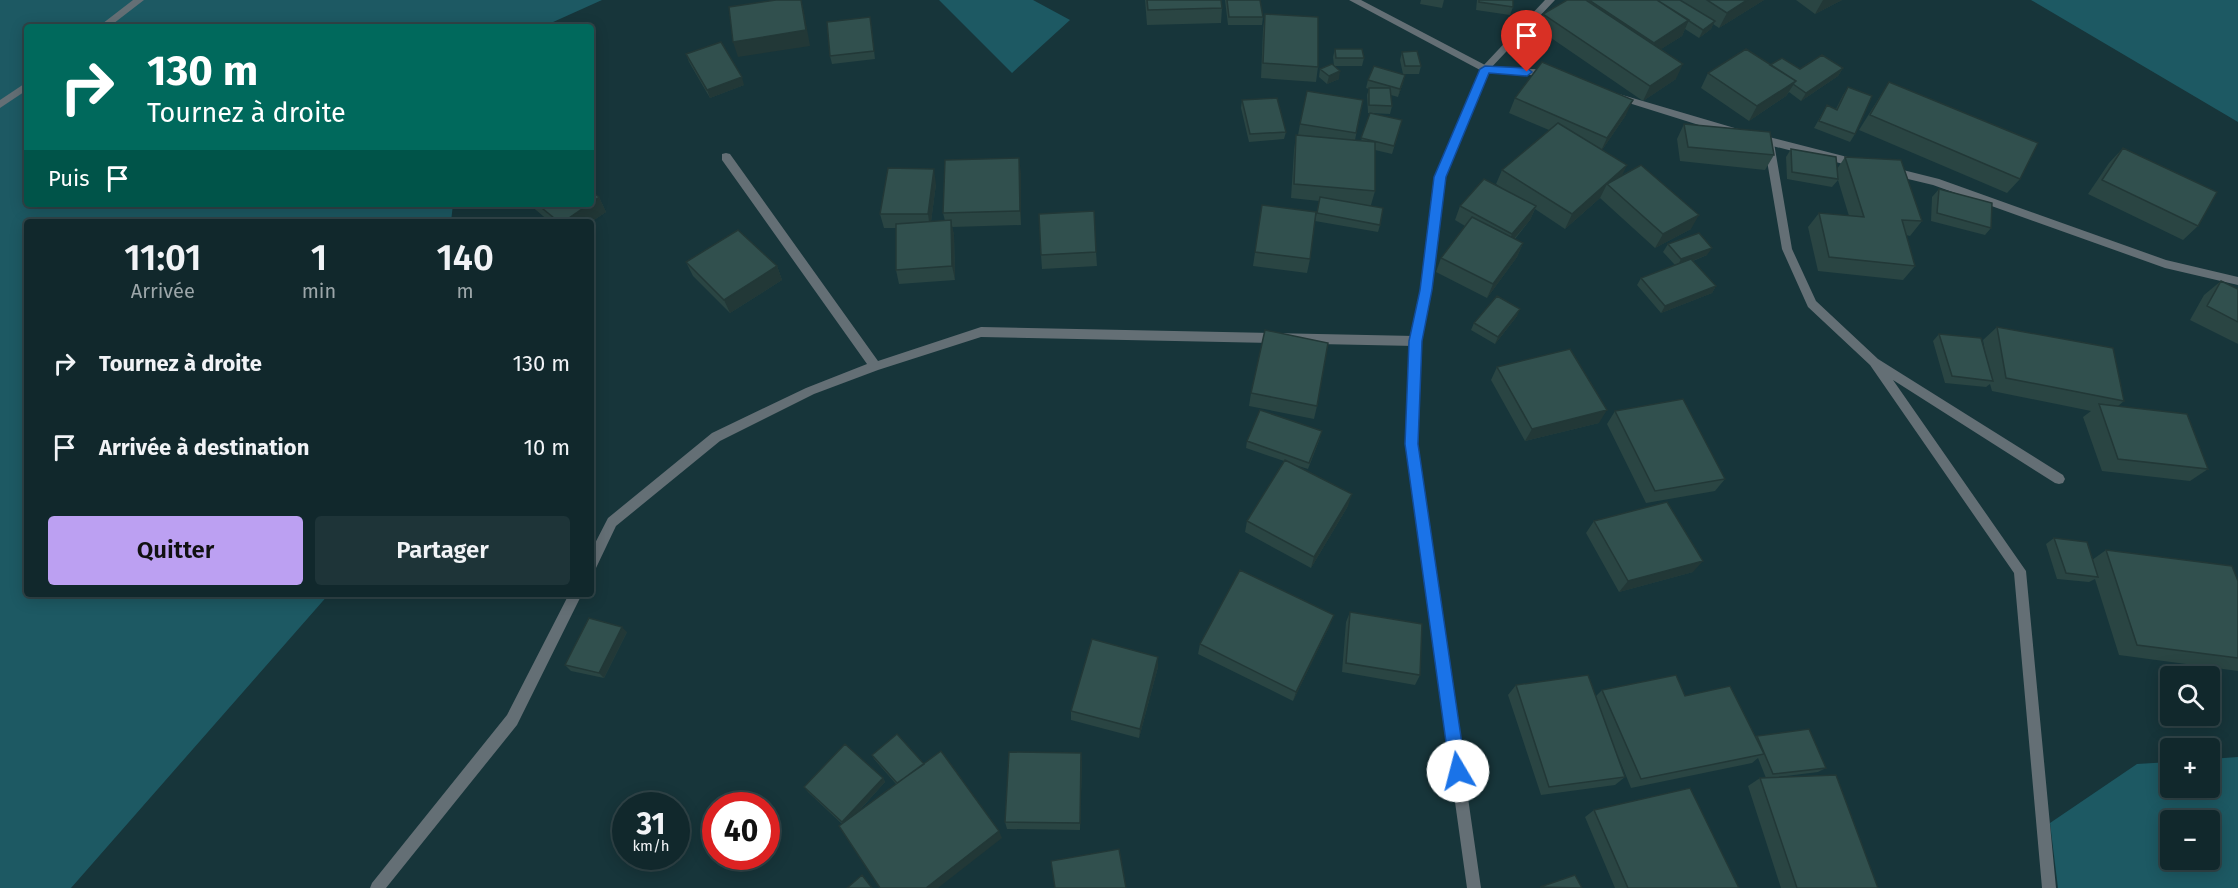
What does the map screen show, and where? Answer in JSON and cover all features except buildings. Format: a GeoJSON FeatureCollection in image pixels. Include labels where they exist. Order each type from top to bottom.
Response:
{"type":"FeatureCollection","features":[{"type":"Feature","properties":{"kind":"street"},"geometry":{"type":"LineString","coordinates":[[107,24],[138,0]]}},
{"type":"Feature","properties":{"kind":"street"},"geometry":{"type":"LineString","coordinates":[[1353,0],[1485,69],[1548,73],[1558,77]]}},
{"type":"Feature","properties":{"kind":"street"},"geometry":{"type":"LineString","coordinates":[[1474,888],[1412,444],[1415,341],[1426,290],[1440,177],[1485,69],[1550,0]]}},
{"type":"Feature","properties":{"kind":"street"},"geometry":{"type":"LineString","coordinates":[[0,105],[24,87]]}},
{"type":"Feature","properties":{"kind":"street"},"geometry":{"type":"LineString","coordinates":[[1613,95],[1769,142],[1945,186],[2165,264],[2238,281]]}},
{"type":"Feature","properties":{"kind":"street"},"geometry":{"type":"LineString","coordinates":[[1769,142],[1787,249],[1812,304],[1874,362],[2059,479]]}},
{"type":"Feature","properties":{"kind":"street"},"geometry":{"type":"LineString","coordinates":[[726,157],[875,366]]}},
{"type":"Feature","properties":{"kind":"street"},"geometry":{"type":"LineString","coordinates":[[594,558],[612,522],[716,437],[810,391],[875,366],[981,332],[1415,341]]}},
{"type":"Feature","properties":{"kind":"street"},"geometry":{"type":"LineString","coordinates":[[1874,362],[2020,571],[2049,888]]}},
{"type":"Feature","properties":{"kind":"street"},"geometry":{"type":"LineString","coordinates":[[377,888],[512,720],[574,597]]}},
{"type":"Feature","properties":{"kind":"shaded area"},"geometry":{"type":"Polygon","coordinates":[[[0,0],[602,0],[549,24],[24,24],[24,207],[453,207],[451,219],[24,219],[24,597],[326,597],[71,888],[0,888],[0,0]]]}},
{"type":"Feature","properties":{"kind":"shaded area"},"geometry":{"type":"Polygon","coordinates":[[[939,0],[1033,0],[1070,20],[1012,73],[939,0]]]}},
{"type":"Feature","properties":{"kind":"shaded area"},"geometry":{"type":"Polygon","coordinates":[[[2031,0],[2238,0],[2238,122],[2031,0]]]}},
{"type":"Feature","properties":{"kind":"shaded area"},"geometry":{"type":"Polygon","coordinates":[[[2238,757],[2238,888],[2058,888],[2050,823],[2137,764],[2160,763],[2160,798],[2220,798],[2220,758],[2238,757]]]}},
{"type":"Feature","properties":{"kind":"route"},"geometry":{"type":"LineString","coordinates":[[1458,771],[1412,444],[1415,341],[1426,290],[1440,177],[1485,69],[1527,72]]}}]}
